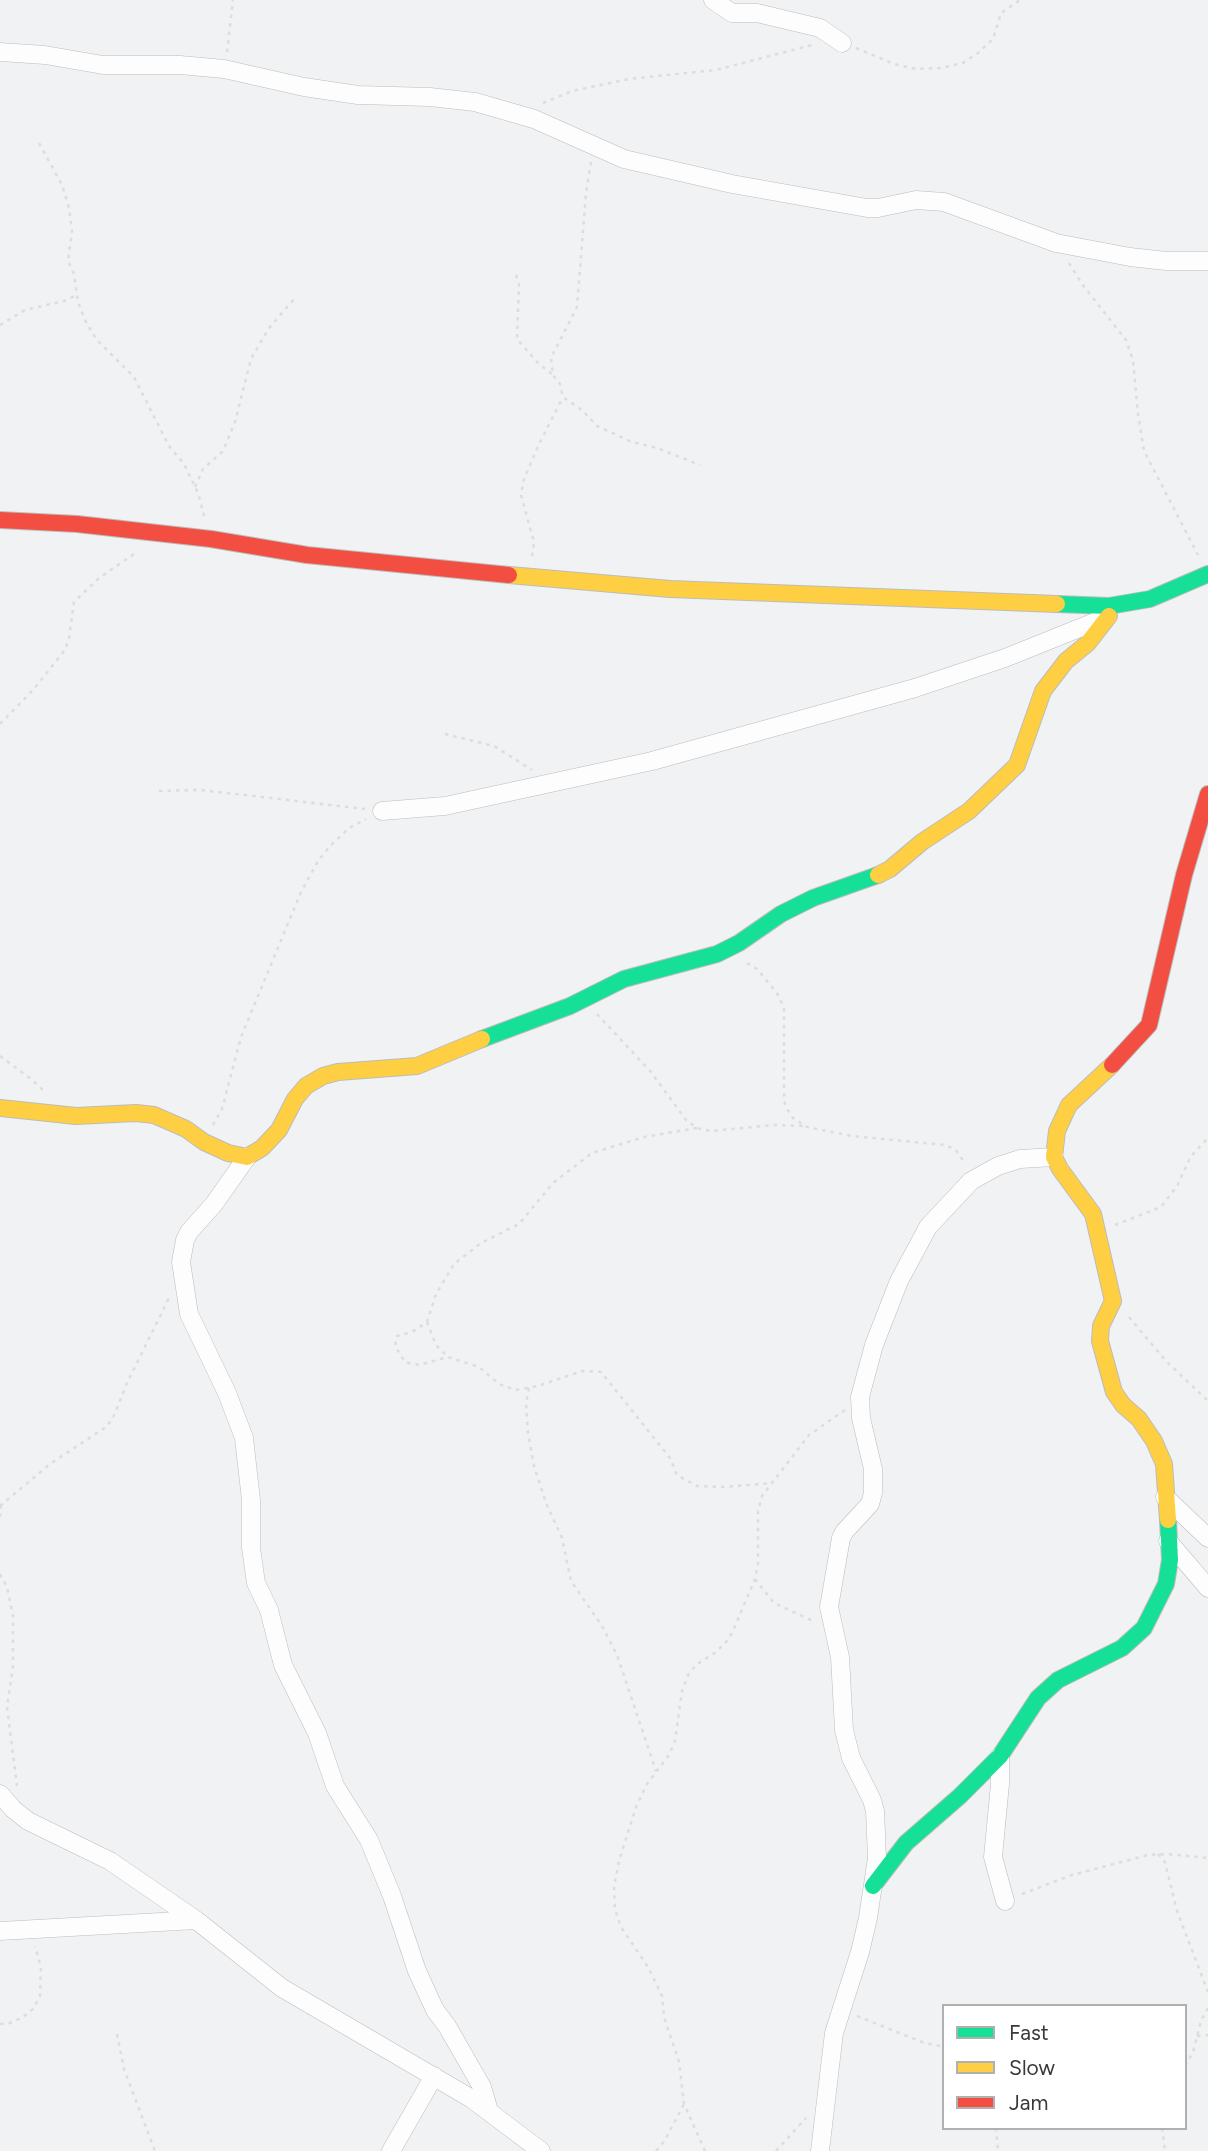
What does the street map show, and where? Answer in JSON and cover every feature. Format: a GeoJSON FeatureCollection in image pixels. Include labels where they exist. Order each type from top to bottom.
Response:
{"type":"FeatureCollection","features":[{"type":"Feature","properties":{"kind":"street"},"geometry":{"type":"LineString","coordinates":[[713,0],[732,13],[757,13],[820,28],[842,43]]}},
{"type":"Feature","properties":{"kind":"street"},"geometry":{"type":"LineString","coordinates":[[0,52],[45,55],[103,65],[180,65],[224,69],[304,87],[358,95],[430,97],[475,102],[517,113],[624,159],[732,184],[867,208],[916,200],[944,202],[1056,243],[1130,257],[1166,261],[1208,261]]}},
{"type":"Feature","properties":{"kind":"street"},"geometry":{"type":"LineString","coordinates":[[0,520],[77,524],[211,539],[307,555],[670,589],[1109,606],[1150,599],[1208,574]]}},
{"type":"Feature","properties":{"kind":"street"},"geometry":{"type":"LineString","coordinates":[[382,811],[445,806],[652,761],[915,688],[1005,658],[1110,616],[1131,602]]}},
{"type":"Feature","properties":{"kind":"street"},"geometry":{"type":"LineString","coordinates":[[489,2111],[482,2087],[435,2010],[417,1971],[392,1896],[369,1840],[335,1786],[317,1733],[284,1665],[270,1610],[256,1583],[244,1438],[227,1393],[189,1314],[181,1262],[185,1240],[247,1157],[262,1148],[279,1130],[295,1099],[306,1086],[323,1076],[338,1072],[417,1066],[581,1001],[624,979],[717,954],[739,943],[781,914],[813,898],[871,879],[890,869],[922,842],[969,811],[1017,765],[1043,691],[1066,661],[1088,643],[1110,616]]}},
{"type":"Feature","properties":{"kind":"street"},"geometry":{"type":"LineString","coordinates":[[873,1885],[906,1843],[960,1796],[1000,1756],[1038,1698],[1058,1681],[1122,1648],[1144,1628],[1166,1584],[1170,1560],[1164,1464],[1139,1419],[1123,1405],[1114,1392],[1100,1341],[1101,1326],[1113,1301],[1093,1214],[1054,1157],[1057,1131],[1069,1105],[1127,1051],[1149,1025],[1184,875],[1208,794]]}},
{"type":"Feature","properties":{"kind":"street"},"geometry":{"type":"LineString","coordinates":[[0,1108],[65,1116],[136,1113],[154,1115],[186,1129],[204,1142],[228,1153],[247,1157]]}},
{"type":"Feature","properties":{"kind":"street"},"geometry":{"type":"LineString","coordinates":[[820,2151],[830,2057],[860,1952],[877,1858],[875,1811],[844,1730],[840,1657],[829,1601],[841,1538],[870,1504],[873,1493],[873,1469],[861,1418],[860,1396],[878,1335],[899,1281],[928,1227],[971,1181],[998,1166],[1020,1159],[1054,1157]]}},
{"type":"Feature","properties":{"kind":"street"},"geometry":{"type":"LineString","coordinates":[[1165,1497],[1208,1538]]}},
{"type":"Feature","properties":{"kind":"street"},"geometry":{"type":"LineString","coordinates":[[1168,1541],[1208,1588]]}},
{"type":"Feature","properties":{"kind":"street"},"geometry":{"type":"LineString","coordinates":[[1000,1756],[993,1857],[1005,1901]]}},
{"type":"Feature","properties":{"kind":"street"},"geometry":{"type":"LineString","coordinates":[[9,1792],[13,1810],[28,1821],[110,1861],[196,1920],[282,1988],[489,2111],[541,2151]]}},
{"type":"Feature","properties":{"kind":"street"},"geometry":{"type":"LineString","coordinates":[[0,1931],[196,1920]]}},
{"type":"Feature","properties":{"kind":"street"},"geometry":{"type":"LineString","coordinates":[[391,2151],[433,2076]]}},
{"type":"Feature","properties":{"kind":"path"},"geometry":{"type":"LineString","coordinates":[[224,69],[232,26],[233,0]]}},
{"type":"Feature","properties":{"kind":"path"},"geometry":{"type":"LineString","coordinates":[[842,43],[894,64],[916,69],[941,68],[963,62],[978,53],[993,39],[1001,13],[1020,0]]}},
{"type":"Feature","properties":{"kind":"path"},"geometry":{"type":"LineString","coordinates":[[517,113],[572,91],[629,79],[716,70],[812,45]]}},
{"type":"Feature","properties":{"kind":"path"},"geometry":{"type":"LineString","coordinates":[[39,143],[62,185],[69,208],[72,231],[68,261],[74,274],[85,320],[96,340],[134,377],[169,446],[184,464],[195,487],[211,539]]}},
{"type":"Feature","properties":{"kind":"path"},"geometry":{"type":"LineString","coordinates":[[552,375],[551,358],[578,307],[586,193],[594,145]]}},
{"type":"Feature","properties":{"kind":"path"},"geometry":{"type":"LineString","coordinates":[[1056,243],[1082,284],[1126,340],[1133,360],[1144,451],[1208,574]]}},
{"type":"Feature","properties":{"kind":"path"},"geometry":{"type":"LineString","coordinates":[[516,275],[519,284],[517,339],[560,384],[563,397],[524,479],[521,495],[534,542],[529,577]]}},
{"type":"Feature","properties":{"kind":"path"},"geometry":{"type":"LineString","coordinates":[[0,325],[25,310],[77,295]]}},
{"type":"Feature","properties":{"kind":"path"},"geometry":{"type":"LineString","coordinates":[[195,487],[203,469],[223,451],[235,422],[251,359],[269,328],[296,296]]}},
{"type":"Feature","properties":{"kind":"path"},"geometry":{"type":"LineString","coordinates":[[563,397],[583,411],[597,426],[639,445],[700,465]]}},
{"type":"Feature","properties":{"kind":"path"},"geometry":{"type":"LineString","coordinates":[[0,724],[33,690],[65,650],[74,602],[99,578],[162,533]]}},
{"type":"Feature","properties":{"kind":"path"},"geometry":{"type":"LineString","coordinates":[[445,734],[494,746],[552,783]]}},
{"type":"Feature","properties":{"kind":"path"},"geometry":{"type":"LineString","coordinates":[[159,791],[201,790],[382,811]]}},
{"type":"Feature","properties":{"kind":"path"},"geometry":{"type":"LineString","coordinates":[[204,1142],[222,1109],[241,1037],[301,892],[318,860],[349,828],[382,811]]}},
{"type":"Feature","properties":{"kind":"path"},"geometry":{"type":"LineString","coordinates":[[717,954],[741,959],[757,969],[777,993],[783,1008],[785,1106],[793,1118],[807,1126]]}},
{"type":"Feature","properties":{"kind":"path"},"geometry":{"type":"LineString","coordinates":[[581,1001],[601,1018],[651,1072],[672,1103],[696,1128]]}},
{"type":"Feature","properties":{"kind":"path"},"geometry":{"type":"LineString","coordinates":[[0,1056],[31,1079],[65,1116]]}},
{"type":"Feature","properties":{"kind":"path"},"geometry":{"type":"LineString","coordinates":[[448,1357],[419,1365],[405,1362],[395,1346],[397,1336],[412,1332],[427,1322],[436,1294],[454,1264],[481,1243],[519,1224],[553,1183],[592,1153],[644,1137],[696,1128],[711,1131],[774,1125],[807,1126],[852,1136],[945,1145],[956,1150],[971,1181]]}},
{"type":"Feature","properties":{"kind":"path"},"geometry":{"type":"LineString","coordinates":[[1097,1237],[1119,1223],[1161,1207],[1177,1186],[1191,1156],[1208,1138]]}},
{"type":"Feature","properties":{"kind":"path"},"geometry":{"type":"LineString","coordinates":[[0,1517],[0,1506],[50,1464],[106,1427],[113,1418],[169,1297]]}},
{"type":"Feature","properties":{"kind":"path"},"geometry":{"type":"LineString","coordinates":[[1113,1301],[1197,1394],[1208,1401]]}},
{"type":"Feature","properties":{"kind":"path"},"geometry":{"type":"LineString","coordinates":[[427,1322],[436,1345],[448,1357],[479,1367],[499,1384],[516,1390],[582,1371],[601,1372],[670,1458],[677,1475],[697,1486],[725,1488],[773,1482]]}},
{"type":"Feature","properties":{"kind":"path"},"geometry":{"type":"LineString","coordinates":[[529,1388],[526,1404],[534,1466],[546,1503],[562,1538],[571,1581],[602,1626],[617,1655],[656,1772]]}},
{"type":"Feature","properties":{"kind":"path"},"geometry":{"type":"LineString","coordinates":[[705,2151],[684,2104],[679,2062],[664,2017],[662,1996],[648,1967],[621,1927],[615,1909],[614,1887],[619,1861],[636,1807],[675,1741],[682,1691],[688,1675],[696,1665],[716,1652],[732,1633],[755,1579],[758,1564],[758,1511],[762,1496],[809,1435],[860,1396]]}},
{"type":"Feature","properties":{"kind":"path"},"geometry":{"type":"LineString","coordinates":[[0,1574],[7,1587],[13,1616],[13,1667],[7,1707],[9,1792]]}},
{"type":"Feature","properties":{"kind":"path"},"geometry":{"type":"LineString","coordinates":[[755,1579],[774,1603],[834,1631]]}},
{"type":"Feature","properties":{"kind":"path"},"geometry":{"type":"LineString","coordinates":[[1158,1854],[1166,1862],[1177,1911],[1208,1992]]}},
{"type":"Feature","properties":{"kind":"path"},"geometry":{"type":"LineString","coordinates":[[1005,1901],[1072,1875],[1133,1858],[1158,1854],[1208,1858]]}},
{"type":"Feature","properties":{"kind":"path"},"geometry":{"type":"LineString","coordinates":[[0,2024],[23,2017],[33,2009],[40,1996],[41,1967],[32,1929]]}},
{"type":"Feature","properties":{"kind":"path"},"geometry":{"type":"LineString","coordinates":[[842,2008],[889,2029],[942,2047]]}},
{"type":"Feature","properties":{"kind":"path"},"geometry":{"type":"LineString","coordinates":[[1187,2062],[1208,2008]]}},
{"type":"Feature","properties":{"kind":"path"},"geometry":{"type":"LineString","coordinates":[[117,2034],[124,2069],[155,2151]]}},
{"type":"Feature","properties":{"kind":"path"},"geometry":{"type":"LineString","coordinates":[[1197,2036],[1208,2035]]}},
{"type":"Feature","properties":{"kind":"path"},"geometry":{"type":"LineString","coordinates":[[776,2151],[828,2095]]}},
{"type":"Feature","properties":{"kind":"path"},"geometry":{"type":"LineString","coordinates":[[656,2151],[666,2140],[684,2104]]}},
{"type":"Feature","properties":{"kind":"path"},"geometry":{"type":"LineString","coordinates":[[996,2130],[998,2151]]}},
{"type":"Feature","properties":{"kind":"path"},"geometry":{"type":"LineString","coordinates":[[1162,2130],[1165,2151]]}},
{"type":"Feature","properties":{"kind":"traffic: fast"},"geometry":{"type":"LineString","coordinates":[[1057,604],[1109,606],[1150,599],[1208,574]]}},
{"type":"Feature","properties":{"kind":"traffic: fast"},"geometry":{"type":"LineString","coordinates":[[482,1039],[570,1006],[624,979],[717,954],[739,943],[781,914],[813,898],[878,875]]}},
{"type":"Feature","properties":{"kind":"traffic: fast"},"geometry":{"type":"LineString","coordinates":[[873,1886],[906,1843],[960,1796],[1000,1756],[1038,1698],[1058,1680],[1122,1648],[1144,1628],[1166,1584],[1170,1560],[1168,1520]]}},
{"type":"Feature","properties":{"kind":"traffic: slow"},"geometry":{"type":"LineString","coordinates":[[509,575],[670,589],[1057,604]]}},
{"type":"Feature","properties":{"kind":"traffic: slow"},"geometry":{"type":"LineString","coordinates":[[878,875],[969,811],[1017,765],[1043,691],[1066,661],[1088,643],[1109,616]]}},
{"type":"Feature","properties":{"kind":"traffic: slow"},"geometry":{"type":"LineString","coordinates":[[0,1108],[76,1116],[136,1113],[154,1115],[186,1129],[204,1142],[228,1153],[247,1157],[262,1148],[279,1130],[295,1099],[306,1086],[323,1076],[338,1072],[417,1066],[482,1039]]}},
{"type":"Feature","properties":{"kind":"traffic: slow"},"geometry":{"type":"LineString","coordinates":[[1112,1065],[1069,1105],[1057,1131],[1054,1157],[1093,1214],[1113,1301],[1101,1326],[1100,1341],[1114,1392],[1123,1405],[1139,1419],[1154,1441],[1164,1464],[1168,1520]]}},
{"type":"Feature","properties":{"kind":"traffic: jam"},"geometry":{"type":"LineString","coordinates":[[0,520],[77,524],[211,539],[307,555],[509,575]]}},
{"type":"Feature","properties":{"kind":"traffic: jam"},"geometry":{"type":"LineString","coordinates":[[1112,1065],[1149,1025],[1184,875],[1208,794]]}}]}
